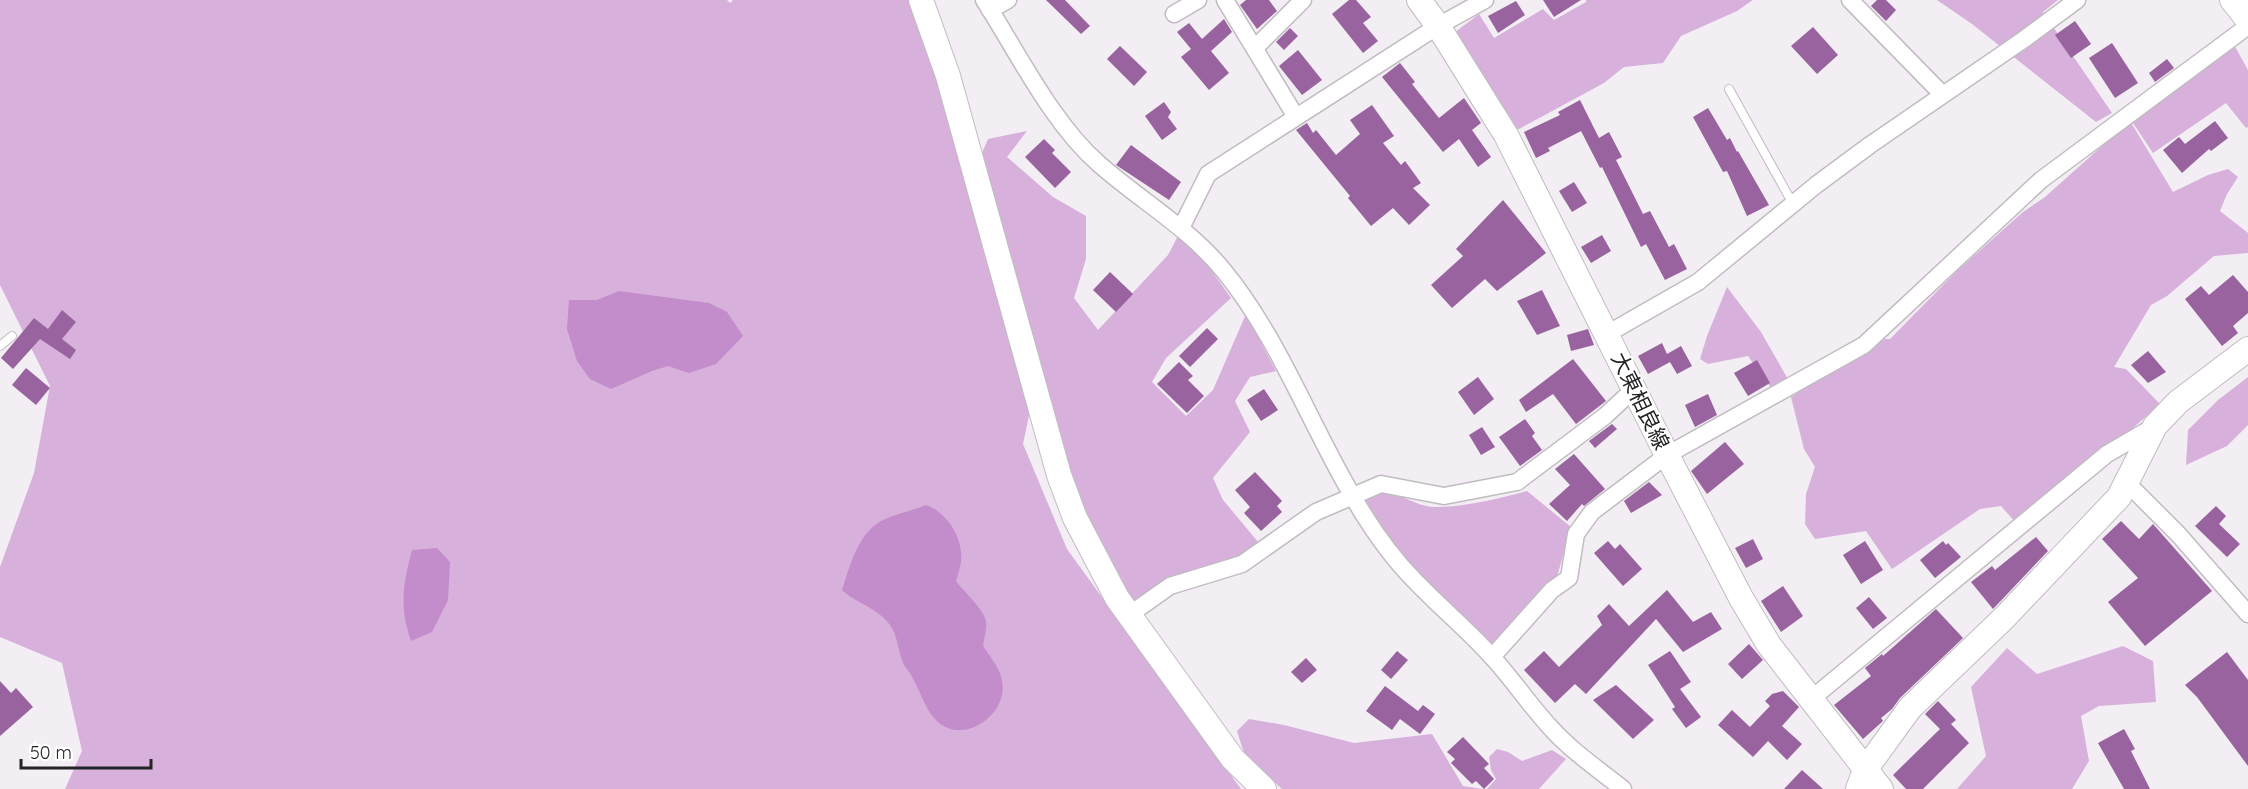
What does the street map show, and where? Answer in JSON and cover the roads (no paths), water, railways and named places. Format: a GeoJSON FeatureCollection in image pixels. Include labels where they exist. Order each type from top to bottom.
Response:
{"type":"FeatureCollection","features":[{"type":"Feature","properties":{"kind":"street"},"geometry":{"type":"LineString","coordinates":[[921,0],[948,76],[1059,475],[1075,518],[1117,598],[1233,759],[1264,789]]}},
{"type":"Feature","properties":{"kind":"street"},"geometry":{"type":"LineString","coordinates":[[1008,0],[987,5],[1053,110],[1075,140],[1098,164],[1181,228],[1225,272],[1290,375],[1352,496],[1380,538],[1414,580],[1492,657],[1550,728],[1623,789]]}},
{"type":"Feature","properties":{"kind":"street"},"geometry":{"type":"LineString","coordinates":[[1174,14],[1198,0]]}},
{"type":"Feature","properties":{"kind":"street"},"geometry":{"type":"LineString","coordinates":[[1226,0],[1296,117]]}},
{"type":"Feature","properties":{"kind":"street"},"geometry":{"type":"LineString","coordinates":[[1255,48],[1303,0]]}},
{"type":"Feature","properties":{"kind":"street","name":"大東相良線"},"geometry":{"type":"LineString","coordinates":[[1419,0],[1438,26],[1506,135],[1746,608],[1768,645],[1810,700],[1861,780],[1881,789]]}},
{"type":"Feature","properties":{"kind":"street"},"geometry":{"type":"LineString","coordinates":[[1181,228],[1208,174],[1438,26],[1485,0]]}},
{"type":"Feature","properties":{"kind":"street"},"geometry":{"type":"LineString","coordinates":[[1850,0],[1942,94]]}},
{"type":"Feature","properties":{"kind":"street"},"geometry":{"type":"LineString","coordinates":[[1607,334],[1698,282],[1793,204],[1870,145],[2077,0]]}},
{"type":"Feature","properties":{"kind":"street"},"geometry":{"type":"LineString","coordinates":[[2232,0],[2248,20]]}},
{"type":"Feature","properties":{"kind":"street"},"geometry":{"type":"LineString","coordinates":[[1492,657],[1552,590],[1569,578],[1576,534],[1592,512],[1667,455],[1864,345],[2041,180],[2248,26]]}},
{"type":"Feature","properties":{"kind":"street"},"geometry":{"type":"LineString","coordinates":[[1861,780],[1910,708],[2004,618],[2119,497],[2156,426],[2178,402],[2248,349]]}},
{"type":"Feature","properties":{"kind":"street"},"geometry":{"type":"LineString","coordinates":[[1129,615],[1170,586],[1242,564],[1316,512],[1381,484],[1444,496],[1517,482],[1605,416],[1634,389]]}},
{"type":"Feature","properties":{"kind":"street"},"geometry":{"type":"LineString","coordinates":[[1810,700],[2107,454],[2156,426]]}},
{"type":"Feature","properties":{"kind":"street"},"geometry":{"type":"LineString","coordinates":[[2126,482],[2178,534],[2248,614]]}},
{"type":"Feature","properties":{"kind":"lane"},"geometry":{"type":"LineString","coordinates":[[1729,89],[1793,204]]}},
{"type":"Feature","properties":{"kind":"lane"},"geometry":{"type":"LineString","coordinates":[[0,346],[12,336]]}}]}
